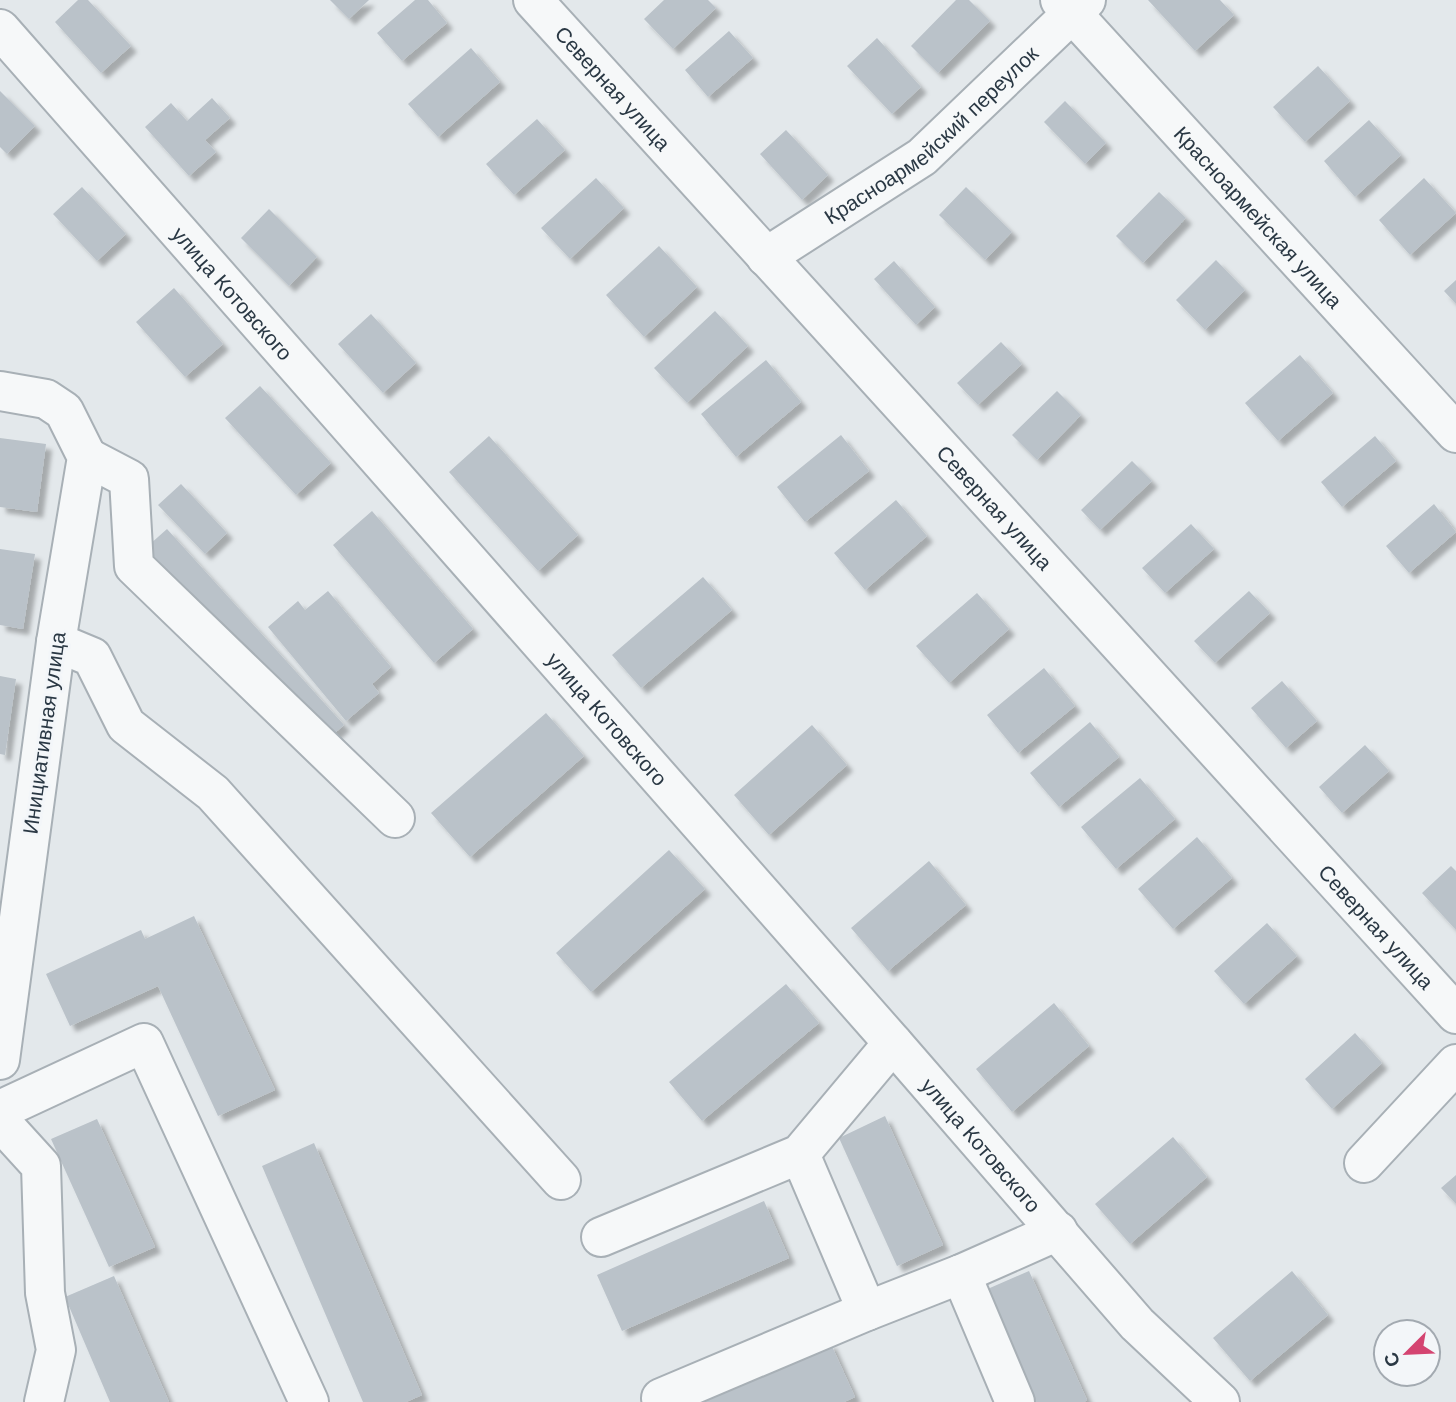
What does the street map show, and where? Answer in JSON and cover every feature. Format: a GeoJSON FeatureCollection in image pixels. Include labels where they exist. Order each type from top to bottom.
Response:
{"type":"FeatureCollection","features":[{"type":"Feature","properties":{"kind":"street","name":"Северная улица"},"geometry":{"type":"LineString","coordinates":[[533,0],[1456,1014]]}},
{"type":"Feature","properties":{"kind":"street","name":"Красноармейский переулок"},"geometry":{"type":"LineString","coordinates":[[766,257],[922,157],[1073,4]]}},
{"type":"Feature","properties":{"kind":"street","name":"Красноармейская улица"},"geometry":{"type":"LineString","coordinates":[[1073,4],[1456,433]]}},
{"type":"Feature","properties":{"kind":"street","name":"улица Котовского"},"geometry":{"type":"LineString","coordinates":[[0,29],[894,1042],[1137,1324],[1220,1402]]}},
{"type":"Feature","properties":{"kind":"street"},"geometry":{"type":"LineString","coordinates":[[0,391],[46,399],[64,411],[87,457],[129,479],[134,566],[395,818]]}},
{"type":"Feature","properties":{"kind":"street","name":"Инициативная улица"},"geometry":{"type":"LineString","coordinates":[[0,1060],[56,642],[87,457]]}},
{"type":"Feature","properties":{"kind":"street"},"geometry":{"type":"LineString","coordinates":[[56,642],[92,657],[127,725],[213,793],[561,1180]]}},
{"type":"Feature","properties":{"kind":"street"},"geometry":{"type":"LineString","coordinates":[[601,1237],[800,1154],[894,1042]]}},
{"type":"Feature","properties":{"kind":"street"},"geometry":{"type":"LineString","coordinates":[[0,1110],[144,1043],[309,1402]]}},
{"type":"Feature","properties":{"kind":"street"},"geometry":{"type":"LineString","coordinates":[[1364,1163],[1456,1064]]}},
{"type":"Feature","properties":{"kind":"street"},"geometry":{"type":"LineString","coordinates":[[0,1121],[41,1166],[45,1293],[56,1350],[44,1402]]}},
{"type":"Feature","properties":{"kind":"street"},"geometry":{"type":"LineString","coordinates":[[800,1154],[867,1311]]}},
{"type":"Feature","properties":{"kind":"street"},"geometry":{"type":"LineString","coordinates":[[661,1398],[961,1274],[1058,1230]]}},
{"type":"Feature","properties":{"kind":"street"},"geometry":{"type":"LineString","coordinates":[[961,1274],[1015,1402]]}},
{"type":"Feature","properties":{"kind":"building"},"geometry":{"type":"Polygon","coordinates":[[[78,0],[88,0],[131,46],[101,73],[55,22],[78,0]]]}},
{"type":"Feature","properties":{"kind":"building"},"geometry":{"type":"Polygon","coordinates":[[[330,0],[369,0],[349,19],[330,0]]]}},
{"type":"Feature","properties":{"kind":"building"},"geometry":{"type":"Polygon","coordinates":[[[415,0],[428,0],[447,23],[402,61],[377,33],[415,0]]]}},
{"type":"Feature","properties":{"kind":"building"},"geometry":{"type":"Polygon","coordinates":[[[664,0],[708,0],[716,8],[673,49],[644,19],[664,0]]]}},
{"type":"Feature","properties":{"kind":"building"},"geometry":{"type":"Polygon","coordinates":[[[956,0],[969,0],[990,21],[938,73],[911,46],[956,0]]]}},
{"type":"Feature","properties":{"kind":"building"},"geometry":{"type":"Polygon","coordinates":[[[1148,0],[1220,0],[1234,15],[1195,51],[1148,0]]]}},
{"type":"Feature","properties":{"kind":"building"},"geometry":{"type":"Polygon","coordinates":[[[729,31],[753,58],[708,97],[685,70],[729,31]]]}},
{"type":"Feature","properties":{"kind":"building"},"geometry":{"type":"Polygon","coordinates":[[[877,38],[921,87],[892,114],[847,66],[877,38]]]}},
{"type":"Feature","properties":{"kind":"building"},"geometry":{"type":"Polygon","coordinates":[[[471,48],[500,82],[438,137],[408,104],[471,48]]]}},
{"type":"Feature","properties":{"kind":"building"},"geometry":{"type":"Polygon","coordinates":[[[1318,66],[1350,101],[1305,142],[1273,107],[1318,66]]]}},
{"type":"Feature","properties":{"kind":"building"},"geometry":{"type":"Polygon","coordinates":[[[0,91],[35,126],[7,154],[0,147],[0,91]]]}},
{"type":"Feature","properties":{"kind":"building"},"geometry":{"type":"Polygon","coordinates":[[[212,98],[230,118],[205,140],[216,152],[189,176],[145,127],[171,103],[187,121],[212,98]]]}},
{"type":"Feature","properties":{"kind":"building"},"geometry":{"type":"Polygon","coordinates":[[[1065,101],[1106,143],[1085,164],[1044,122],[1065,101]]]}},
{"type":"Feature","properties":{"kind":"building"},"geometry":{"type":"Polygon","coordinates":[[[537,119],[565,150],[514,195],[486,164],[537,119]]]}},
{"type":"Feature","properties":{"kind":"building"},"geometry":{"type":"Polygon","coordinates":[[[1369,120],[1401,155],[1355,197],[1324,161],[1369,120]]]}},
{"type":"Feature","properties":{"kind":"building"},"geometry":{"type":"Polygon","coordinates":[[[786,130],[828,175],[802,200],[760,154],[786,130]]]}},
{"type":"Feature","properties":{"kind":"building"},"geometry":{"type":"Polygon","coordinates":[[[596,178],[624,208],[570,259],[541,228],[596,178]]]}},
{"type":"Feature","properties":{"kind":"building"},"geometry":{"type":"Polygon","coordinates":[[[1424,178],[1456,213],[1410,255],[1379,220],[1424,178]]]}},
{"type":"Feature","properties":{"kind":"building"},"geometry":{"type":"Polygon","coordinates":[[[82,187],[126,234],[97,261],[53,214],[82,187]]]}},
{"type":"Feature","properties":{"kind":"building"},"geometry":{"type":"Polygon","coordinates":[[[966,187],[1012,232],[985,260],[939,215],[966,187]]]}},
{"type":"Feature","properties":{"kind":"building"},"geometry":{"type":"Polygon","coordinates":[[[1159,192],[1186,218],[1143,263],[1116,236],[1159,192]]]}},
{"type":"Feature","properties":{"kind":"building"},"geometry":{"type":"Polygon","coordinates":[[[269,209],[317,257],[289,286],[241,238],[269,209]]]}},
{"type":"Feature","properties":{"kind":"building"},"geometry":{"type":"Polygon","coordinates":[[[659,246],[697,287],[644,337],[606,295],[659,246]]]}},
{"type":"Feature","properties":{"kind":"building"},"geometry":{"type":"Polygon","coordinates":[[[1216,260],[1245,290],[1205,330],[1176,300],[1216,260]]]}},
{"type":"Feature","properties":{"kind":"building"},"geometry":{"type":"Polygon","coordinates":[[[894,261],[935,307],[916,325],[874,279],[894,261]]]}},
{"type":"Feature","properties":{"kind":"building"},"geometry":{"type":"Polygon","coordinates":[[[1456,280],[1456,304],[1444,291],[1456,280]]]}},
{"type":"Feature","properties":{"kind":"building"},"geometry":{"type":"Polygon","coordinates":[[[174,288],[223,344],[185,377],[136,322],[174,288]]]}},
{"type":"Feature","properties":{"kind":"building"},"geometry":{"type":"Polygon","coordinates":[[[715,311],[748,346],[687,403],[654,368],[715,311]]]}},
{"type":"Feature","properties":{"kind":"building"},"geometry":{"type":"Polygon","coordinates":[[[371,314],[416,363],[383,393],[338,344],[371,314]]]}},
{"type":"Feature","properties":{"kind":"building"},"geometry":{"type":"Polygon","coordinates":[[[1001,342],[1022,364],[978,405],[957,383],[1001,342]]]}},
{"type":"Feature","properties":{"kind":"building"},"geometry":{"type":"Polygon","coordinates":[[[1300,355],[1333,393],[1278,441],[1245,403],[1300,355]]]}},
{"type":"Feature","properties":{"kind":"building"},"geometry":{"type":"Polygon","coordinates":[[[766,360],[801,402],[736,457],[701,414],[766,360]]]}},
{"type":"Feature","properties":{"kind":"building"},"geometry":{"type":"Polygon","coordinates":[[[260,386],[331,463],[296,495],[225,418],[260,386]]]}},
{"type":"Feature","properties":{"kind":"building"},"geometry":{"type":"Polygon","coordinates":[[[1057,391],[1081,415],[1037,460],[1012,435],[1057,391]]]}},
{"type":"Feature","properties":{"kind":"building"},"geometry":{"type":"Polygon","coordinates":[[[841,435],[869,471],[805,522],[777,487],[841,435]]]}},
{"type":"Feature","properties":{"kind":"building"},"geometry":{"type":"Polygon","coordinates":[[[489,436],[578,535],[538,571],[449,472],[489,436]]]}},
{"type":"Feature","properties":{"kind":"building"},"geometry":{"type":"Polygon","coordinates":[[[1375,436],[1396,461],[1342,507],[1321,482],[1375,436]]]}},
{"type":"Feature","properties":{"kind":"building"},"geometry":{"type":"Polygon","coordinates":[[[0,438],[46,444],[37,512],[0,507],[0,438]]]}},
{"type":"Feature","properties":{"kind":"building"},"geometry":{"type":"Polygon","coordinates":[[[1132,461],[1152,481],[1100,530],[1081,510],[1132,461]]]}},
{"type":"Feature","properties":{"kind":"building"},"geometry":{"type":"Polygon","coordinates":[[[181,484],[227,533],[205,554],[158,505],[181,484]]]}},
{"type":"Feature","properties":{"kind":"building"},"geometry":{"type":"Polygon","coordinates":[[[896,500],[927,536],[865,590],[834,553],[896,500]]]}},
{"type":"Feature","properties":{"kind":"building"},"geometry":{"type":"Polygon","coordinates":[[[1434,504],[1456,532],[1409,573],[1386,546],[1434,504]]]}},
{"type":"Feature","properties":{"kind":"building"},"geometry":{"type":"Polygon","coordinates":[[[372,511],[473,629],[434,663],[333,545],[372,511]]]}},
{"type":"Feature","properties":{"kind":"building"},"geometry":{"type":"Polygon","coordinates":[[[1191,524],[1214,549],[1165,593],[1142,568],[1191,524]]]}},
{"type":"Feature","properties":{"kind":"building"},"geometry":{"type":"Polygon","coordinates":[[[167,529],[344,725],[321,745],[140,553],[167,529]]]}},
{"type":"Feature","properties":{"kind":"building"},"geometry":{"type":"Polygon","coordinates":[[[0,549],[35,554],[23,629],[0,625],[0,549]]]}},
{"type":"Feature","properties":{"kind":"building"},"geometry":{"type":"Polygon","coordinates":[[[703,577],[732,610],[641,688],[612,655],[703,577]]]}},
{"type":"Feature","properties":{"kind":"building"},"geometry":{"type":"Polygon","coordinates":[[[328,591],[391,667],[372,684],[379,693],[346,721],[268,627],[298,601],[305,610],[328,591]]]}},
{"type":"Feature","properties":{"kind":"building"},"geometry":{"type":"Polygon","coordinates":[[[1249,591],[1270,613],[1215,663],[1194,641],[1249,591]]]}},
{"type":"Feature","properties":{"kind":"building"},"geometry":{"type":"Polygon","coordinates":[[[977,593],[1009,629],[949,683],[916,646],[977,593]]]}},
{"type":"Feature","properties":{"kind":"building"},"geometry":{"type":"Polygon","coordinates":[[[1044,668],[1075,706],[1018,753],[987,715],[1044,668]]]}},
{"type":"Feature","properties":{"kind":"building"},"geometry":{"type":"Polygon","coordinates":[[[0,676],[16,679],[5,755],[0,754],[0,676]]]}},
{"type":"Feature","properties":{"kind":"building"},"geometry":{"type":"Polygon","coordinates":[[[1282,681],[1317,721],[1286,748],[1251,708],[1282,681]]]}},
{"type":"Feature","properties":{"kind":"building"},"geometry":{"type":"Polygon","coordinates":[[[546,713],[584,756],[470,857],[431,813],[546,713]]]}},
{"type":"Feature","properties":{"kind":"building"},"geometry":{"type":"Polygon","coordinates":[[[1090,722],[1119,757],[1059,807],[1030,773],[1090,722]]]}},
{"type":"Feature","properties":{"kind":"building"},"geometry":{"type":"Polygon","coordinates":[[[812,725],[847,765],[769,835],[734,795],[812,725]]]}},
{"type":"Feature","properties":{"kind":"building"},"geometry":{"type":"Polygon","coordinates":[[[1365,745],[1389,771],[1342,813],[1319,787],[1365,745]]]}},
{"type":"Feature","properties":{"kind":"building"},"geometry":{"type":"Polygon","coordinates":[[[1140,778],[1175,819],[1116,869],[1081,827],[1140,778]]]}},
{"type":"Feature","properties":{"kind":"building"},"geometry":{"type":"Polygon","coordinates":[[[1197,837],[1232,878],[1173,929],[1138,889],[1197,837]]]}},
{"type":"Feature","properties":{"kind":"building"},"geometry":{"type":"Polygon","coordinates":[[[669,850],[705,889],[591,992],[556,953],[669,850]]]}},
{"type":"Feature","properties":{"kind":"building"},"geometry":{"type":"Polygon","coordinates":[[[929,861],[966,905],[888,971],[851,928],[929,861]]]}},
{"type":"Feature","properties":{"kind":"building"},"geometry":{"type":"Polygon","coordinates":[[[1451,866],[1456,871],[1456,930],[1422,893],[1451,866]]]}},
{"type":"Feature","properties":{"kind":"building"},"geometry":{"type":"Polygon","coordinates":[[[194,916],[275,1090],[218,1116],[158,986],[70,1026],[46,974],[141,930],[145,939],[194,916]]]}},
{"type":"Feature","properties":{"kind":"building"},"geometry":{"type":"Polygon","coordinates":[[[1267,923],[1297,956],[1244,1004],[1214,971],[1267,923]]]}},
{"type":"Feature","properties":{"kind":"building"},"geometry":{"type":"Polygon","coordinates":[[[786,984],[819,1023],[702,1121],[669,1082],[786,984]]]}},
{"type":"Feature","properties":{"kind":"building"},"geometry":{"type":"Polygon","coordinates":[[[1054,1003],[1089,1046],[1012,1112],[976,1069],[1054,1003]]]}},
{"type":"Feature","properties":{"kind":"building"},"geometry":{"type":"Polygon","coordinates":[[[1355,1033],[1382,1063],[1332,1109],[1305,1079],[1355,1033]]]}},
{"type":"Feature","properties":{"kind":"building"},"geometry":{"type":"Polygon","coordinates":[[[885,1116],[943,1245],[897,1266],[839,1138],[885,1116]]]}},
{"type":"Feature","properties":{"kind":"building"},"geometry":{"type":"Polygon","coordinates":[[[97,1119],[155,1247],[109,1267],[51,1139],[97,1119]]]}},
{"type":"Feature","properties":{"kind":"building"},"geometry":{"type":"Polygon","coordinates":[[[1173,1137],[1207,1177],[1130,1244],[1095,1204],[1173,1137]]]}},
{"type":"Feature","properties":{"kind":"building"},"geometry":{"type":"Polygon","coordinates":[[[314,1143],[422,1395],[406,1402],[363,1402],[262,1166],[314,1143]]]}},
{"type":"Feature","properties":{"kind":"building"},"geometry":{"type":"Polygon","coordinates":[[[1456,1175],[1456,1204],[1441,1188],[1456,1175]]]}},
{"type":"Feature","properties":{"kind":"building"},"geometry":{"type":"Polygon","coordinates":[[[764,1201],[789,1258],[622,1331],[597,1275],[764,1201]]]}},
{"type":"Feature","properties":{"kind":"building"},"geometry":{"type":"Polygon","coordinates":[[[1029,1271],[1087,1400],[1084,1402],[1032,1402],[983,1291],[1029,1271]]]}},
{"type":"Feature","properties":{"kind":"building"},"geometry":{"type":"Polygon","coordinates":[[[1292,1271],[1328,1315],[1250,1381],[1213,1338],[1292,1271]]]}},
{"type":"Feature","properties":{"kind":"building"},"geometry":{"type":"Polygon","coordinates":[[[114,1276],[169,1402],[110,1402],[65,1297],[114,1276]]]}},
{"type":"Feature","properties":{"kind":"building"},"geometry":{"type":"Polygon","coordinates":[[[830,1342],[855,1397],[844,1402],[697,1402],[830,1342]]]}}]}
